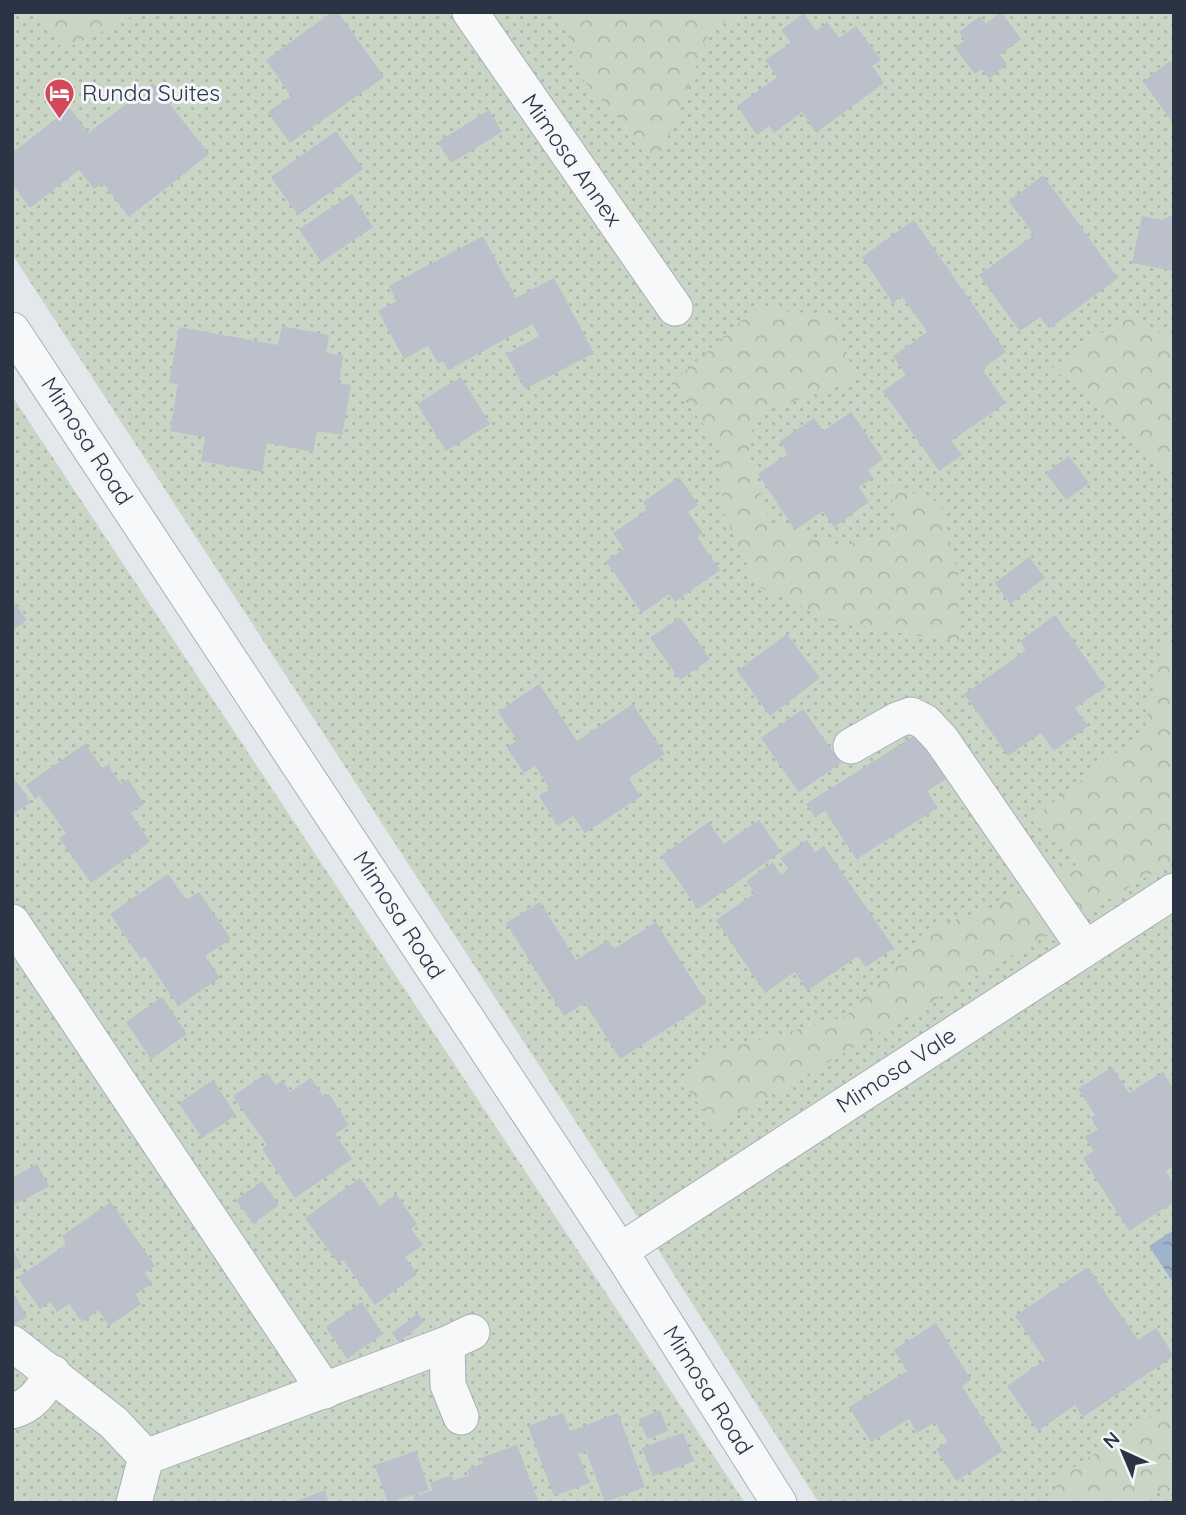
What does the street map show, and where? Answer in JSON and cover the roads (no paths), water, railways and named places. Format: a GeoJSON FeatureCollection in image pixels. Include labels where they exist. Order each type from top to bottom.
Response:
{"type":"FeatureCollection","features":[{"type":"Feature","properties":{"kind":"street","name":"Mimosa Annex"},"geometry":{"type":"LineString","coordinates":[[470,12],[675,308]]}},
{"type":"Feature","properties":{"kind":"street","name":"Mimosa Road"},"geometry":{"type":"LineString","coordinates":[[12,330],[620,1251],[779,1503]]}},
{"type":"Feature","properties":{"kind":"street"},"geometry":{"type":"LineString","coordinates":[[12,349],[21,353],[46,380]]}},
{"type":"Feature","properties":{"kind":"street"},"geometry":{"type":"LineString","coordinates":[[851,747],[897,720],[911,715],[925,722],[941,739],[1084,947]]}},
{"type":"Feature","properties":{"kind":"street","name":"Mimosa Vale"},"geometry":{"type":"LineString","coordinates":[[620,1251],[1174,891]]}},
{"type":"Feature","properties":{"kind":"street"},"geometry":{"type":"LineString","coordinates":[[12,922],[324,1391]]}},
{"type":"Feature","properties":{"kind":"street"},"geometry":{"type":"LineString","coordinates":[[146,1457],[459,1338],[448,1385],[461,1417]]}},
{"type":"Feature","properties":{"kind":"street"},"geometry":{"type":"LineString","coordinates":[[12,1343],[114,1423],[146,1457]]}},
{"type":"Feature","properties":{"kind":"street"},"geometry":{"type":"LineString","coordinates":[[12,1411],[20,1409],[39,1395],[53,1373]]}},
{"type":"Feature","properties":{"kind":"street"},"geometry":{"type":"LineString","coordinates":[[134,1503],[146,1457]]}},
{"type":"Feature","properties":{"kind":"water"},"geometry":{"type":"Polygon","coordinates":[[[1174,1230],[1174,1284],[1149,1246],[1174,1230]]]}},
{"type":"Feature","properties":{"kind":"place","name":"Runda Suites"},"geometry":{"type":"Point","coordinates":[59,120]}}]}
